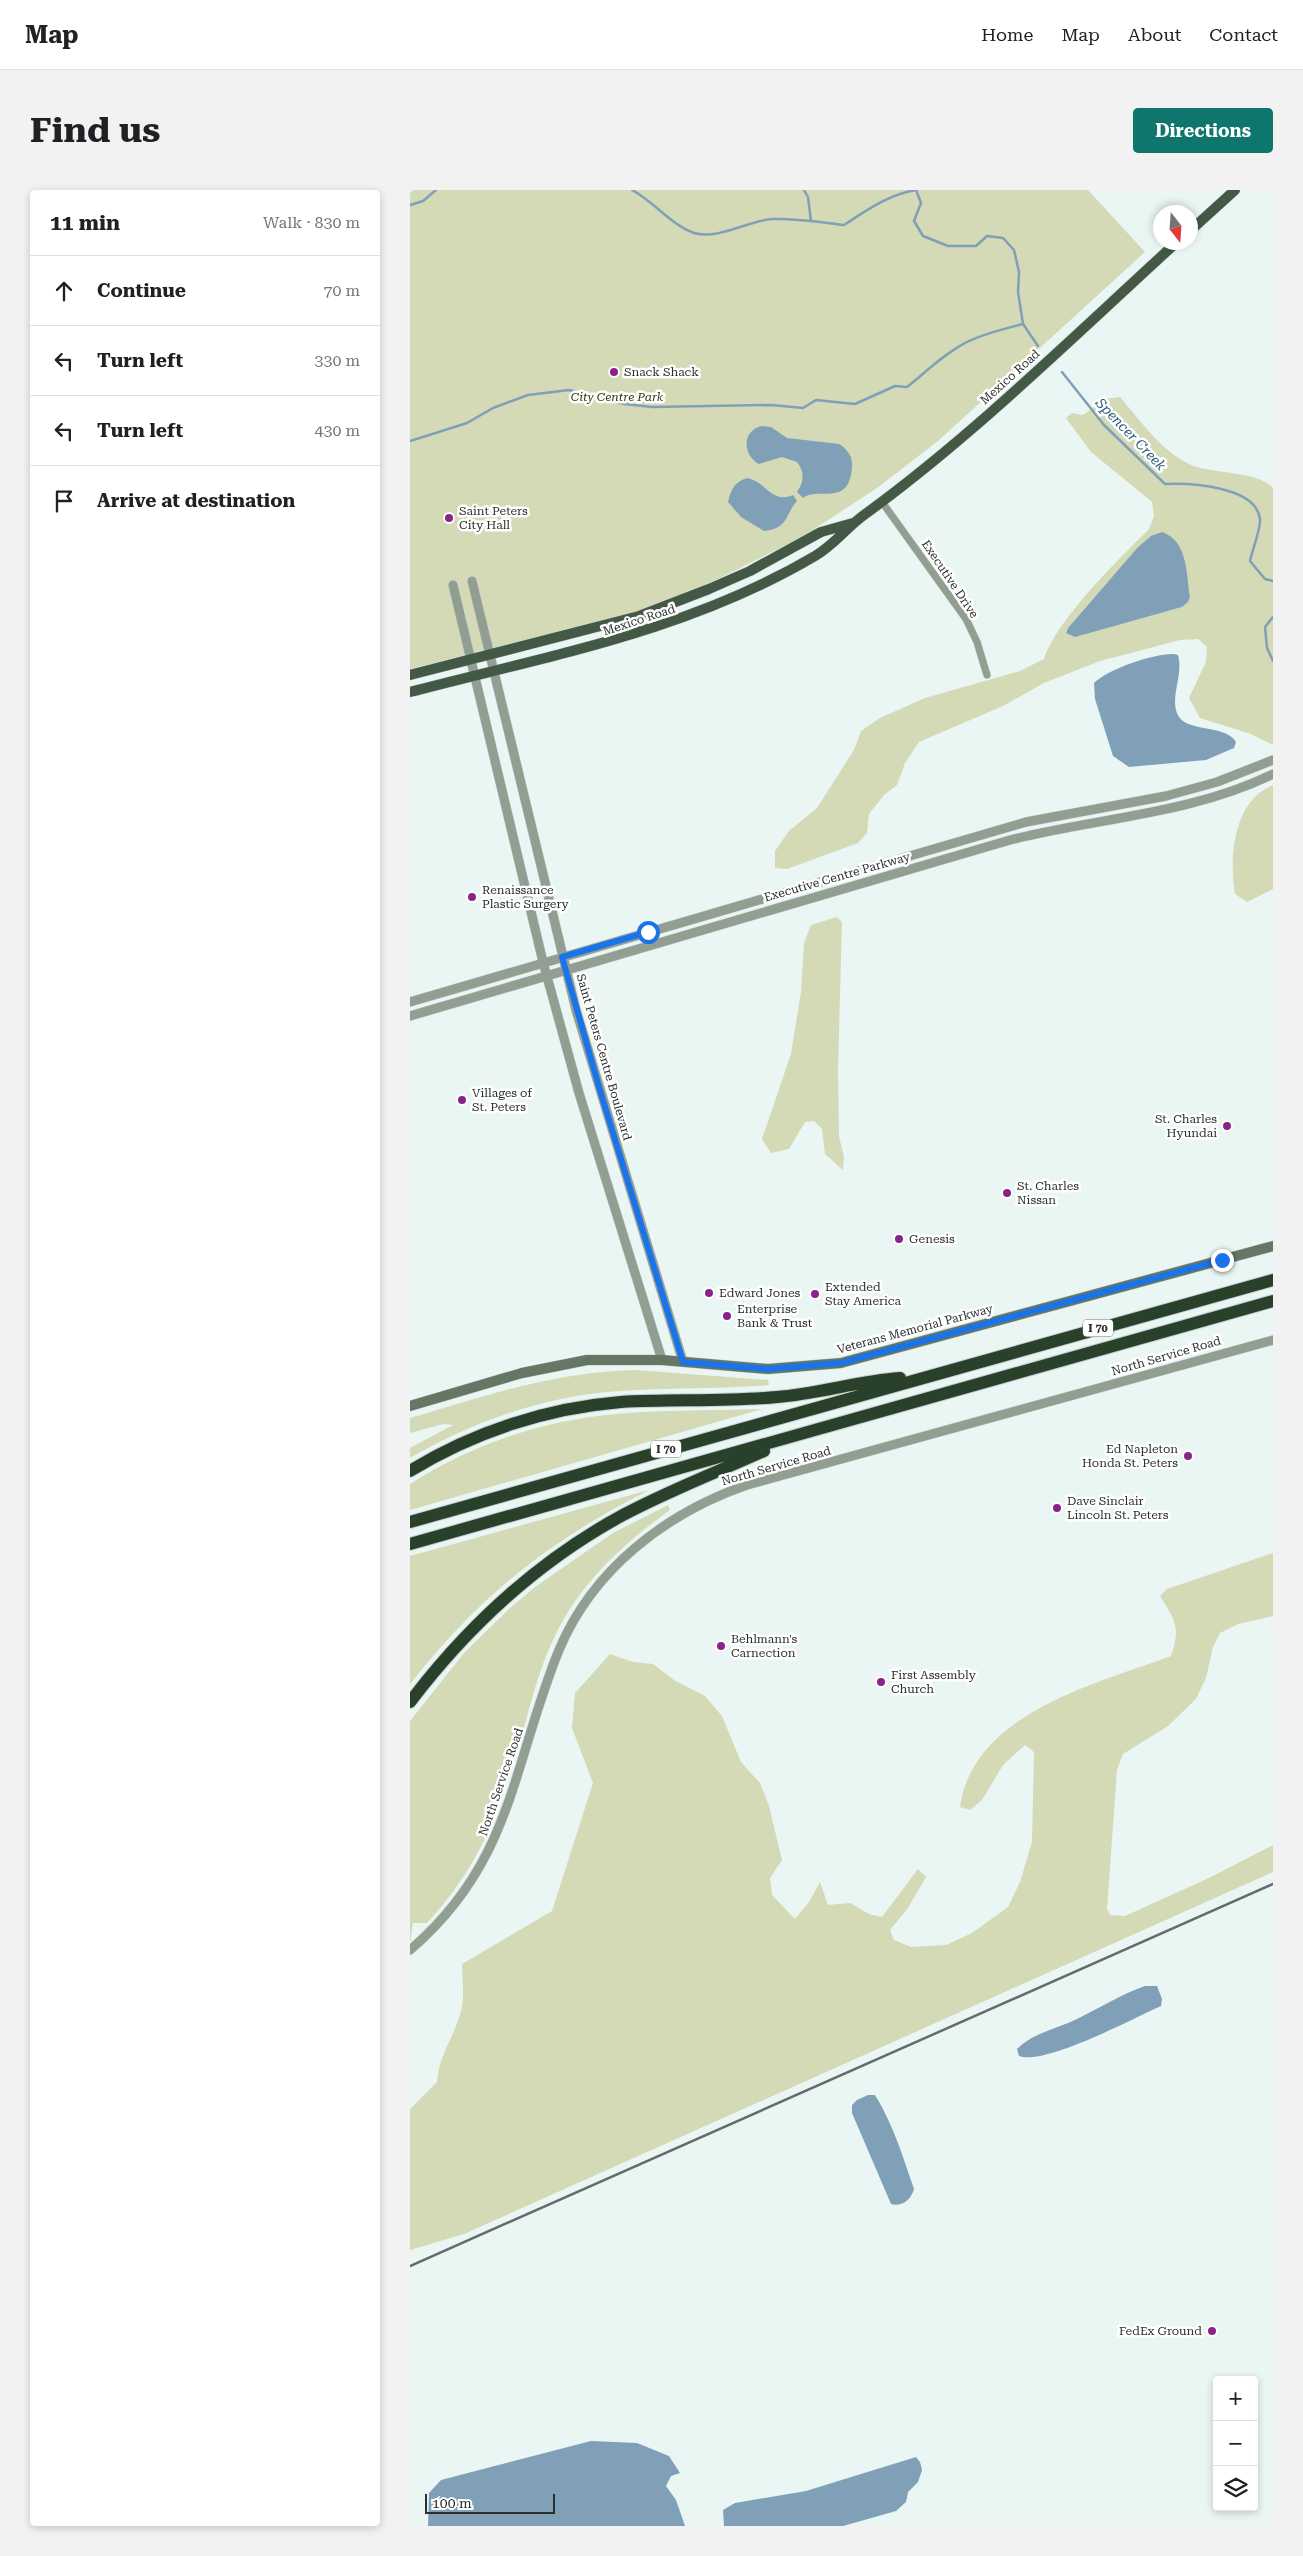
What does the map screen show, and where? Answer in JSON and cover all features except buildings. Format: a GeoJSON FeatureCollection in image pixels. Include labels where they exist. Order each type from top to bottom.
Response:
{"type":"FeatureCollection","features":[{"type":"Feature","properties":{"kind":"highway","name":"I 70"},"geometry":{"type":"LineString","coordinates":[[410,1522],[1273,1280]]}},
{"type":"Feature","properties":{"kind":"highway","name":"I 70"},"geometry":{"type":"LineString","coordinates":[[410,1544],[1273,1301]]}},
{"type":"Feature","properties":{"kind":"highway"},"geometry":{"type":"LineString","coordinates":[[410,1471],[476,1437],[522,1421],[570,1410],[621,1402],[779,1397],[873,1380],[923,1377]]}},
{"type":"Feature","properties":{"kind":"highway"},"geometry":{"type":"LineString","coordinates":[[410,1702],[447,1655],[491,1610],[566,1550],[593,1532],[648,1502],[801,1434]]}},
{"type":"Feature","properties":{"kind":"main road"},"geometry":{"type":"LineString","coordinates":[[1198,223],[1236,190]]}},
{"type":"Feature","properties":{"kind":"main road","name":"Mexico Road"},"geometry":{"type":"LineString","coordinates":[[410,692],[601,645],[692,615],[758,586],[816,556],[831,546],[854,522],[914,478],[1168,250]]}},
{"type":"Feature","properties":{"kind":"main road","name":"Mexico Road"},"geometry":{"type":"LineString","coordinates":[[410,675],[620,621],[668,605],[750,570],[821,532],[854,522]]}},
{"type":"Feature","properties":{"kind":"main road","name":"Veterans Memorial Parkway"},"geometry":{"type":"LineString","coordinates":[[410,1406],[552,1365],[587,1360],[662,1360],[768,1369],[841,1363],[1273,1246]]}},
{"type":"Feature","properties":{"kind":"street","name":"Executive Drive"},"geometry":{"type":"LineString","coordinates":[[882,502],[966,619],[987,675]]}},
{"type":"Feature","properties":{"kind":"street","name":"Saint Peters Centre Boulevard"},"geometry":{"type":"LineString","coordinates":[[472,581],[562,957],[683,1362]]}},
{"type":"Feature","properties":{"kind":"street"},"geometry":{"type":"LineString","coordinates":[[453,585],[547,977],[579,1093],[662,1360]]}},
{"type":"Feature","properties":{"kind":"street","name":"Executive Centre Parkway"},"geometry":{"type":"LineString","coordinates":[[410,1002],[1026,822],[1166,796],[1218,782],[1273,760]]}},
{"type":"Feature","properties":{"kind":"street","name":"Executive Centre Parkway"},"geometry":{"type":"LineString","coordinates":[[410,1016],[1010,840],[1220,796],[1273,774]]}},
{"type":"Feature","properties":{"kind":"street","name":"North Service Road"},"geometry":{"type":"LineString","coordinates":[[410,1950],[433,1930],[473,1881],[498,1833],[545,1689],[560,1648],[575,1620],[607,1575],[656,1530],[695,1506],[748,1485],[1273,1340]]}},
{"type":"Feature","properties":{"kind":"green space","name":"City Centre Park"},"geometry":{"type":"Polygon","coordinates":[[[410,190],[1088,190],[1145,252],[938,441],[877,488],[802,537],[714,581],[635,612],[410,669],[410,190]]]}},
{"type":"Feature","properties":{"kind":"green space"},"geometry":{"type":"Polygon","coordinates":[[[1120,397],[1160,443],[1178,458],[1189,464],[1209,470],[1257,478],[1273,488],[1273,745],[1251,734],[1200,718],[1189,698],[1206,662],[1207,647],[1198,639],[1180,640],[1100,661],[1044,683],[1003,706],[919,742],[905,763],[897,785],[884,795],[869,814],[867,833],[858,843],[787,869],[775,868],[775,851],[789,831],[817,808],[854,750],[861,731],[880,718],[925,698],[1020,671],[1044,659],[1051,643],[1075,608],[1149,529],[1154,516],[1152,502],[1091,452],[1066,418],[1072,413],[1083,415],[1106,399],[1120,397]],[[1151,536],[1138,547],[1068,628],[1066,633],[1090,632],[1182,607],[1188,602],[1190,597],[1182,552],[1151,536]]]}},
{"type":"Feature","properties":{"kind":"green space"},"geometry":{"type":"Polygon","coordinates":[[[1273,785],[1273,889],[1247,902],[1235,894],[1233,864],[1237,832],[1249,804],[1260,793],[1273,785]]]}},
{"type":"Feature","properties":{"kind":"green space"},"geometry":{"type":"Polygon","coordinates":[[[837,917],[842,922],[838,1069],[839,1136],[844,1157],[843,1170],[825,1154],[822,1129],[814,1121],[805,1122],[789,1149],[771,1153],[762,1139],[791,1054],[801,992],[804,943],[811,925],[837,917]]]}},
{"type":"Feature","properties":{"kind":"green space"},"geometry":{"type":"Polygon","coordinates":[[[636,1370],[768,1380],[769,1385],[628,1390],[559,1399],[515,1411],[472,1427],[410,1458],[410,1448],[453,1425],[443,1424],[410,1433],[410,1418],[494,1393],[549,1380],[577,1375],[636,1370]]]}},
{"type":"Feature","properties":{"kind":"green space"},"geometry":{"type":"Polygon","coordinates":[[[762,1409],[410,1510],[410,1484],[454,1459],[524,1432],[573,1420],[618,1414],[659,1411],[762,1409]]]}},
{"type":"Feature","properties":{"kind":"green space"},"geometry":{"type":"Polygon","coordinates":[[[649,1490],[579,1530],[518,1573],[463,1623],[410,1684],[410,1556],[649,1490]]]}},
{"type":"Feature","properties":{"kind":"green space"},"geometry":{"type":"Polygon","coordinates":[[[668,1505],[670,1510],[619,1551],[604,1566],[589,1583],[564,1618],[544,1662],[497,1812],[475,1858],[445,1902],[427,1923],[413,1923],[410,1943],[410,1721],[464,1653],[510,1608],[535,1587],[613,1533],[668,1505]]]}},
{"type":"Feature","properties":{"kind":"green space"},"geometry":{"type":"Polygon","coordinates":[[[1273,1553],[1273,1616],[1238,1624],[1220,1633],[1213,1647],[1206,1678],[1196,1699],[1168,1726],[1123,1754],[1117,1770],[1107,1909],[1110,1915],[1125,1916],[1211,1877],[1273,1845],[1273,1872],[464,2234],[410,2250],[410,2109],[437,2082],[438,2072],[462,2006],[462,1964],[552,1911],[593,1783],[572,1728],[575,1693],[610,1654],[633,1662],[653,1664],[674,1680],[705,1696],[722,1716],[741,1762],[760,1783],[769,1806],[782,1860],[770,1878],[772,1895],[795,1919],[809,1902],[820,1882],[828,1905],[850,1903],[869,1914],[882,1917],[918,1869],[926,1877],[908,1908],[890,1930],[894,1940],[911,1947],[946,1945],[972,1933],[1008,1907],[1020,1882],[1032,1842],[1034,1752],[1025,1745],[1003,1765],[982,1800],[970,1810],[960,1807],[970,1775],[988,1748],[1013,1725],[1042,1707],[1075,1691],[1171,1656],[1176,1638],[1175,1624],[1160,1596],[1167,1589],[1273,1553]]]}},
{"type":"Feature","properties":{"kind":"water"},"geometry":{"type":"Polygon","coordinates":[[[762,426],[771,427],[787,438],[839,444],[849,453],[852,459],[850,480],[839,492],[810,495],[803,498],[797,492],[803,477],[797,462],[782,457],[759,464],[749,455],[747,449],[748,437],[755,428],[762,426]]]}},
{"type":"Feature","properties":{"kind":"water"},"geometry":{"type":"Polygon","coordinates":[[[748,478],[775,495],[786,497],[793,495],[797,501],[785,521],[778,527],[764,531],[741,517],[728,502],[734,486],[748,478]]]}},
{"type":"Feature","properties":{"kind":"water"},"geometry":{"type":"Polygon","coordinates":[[[1162,532],[1171,536],[1181,550],[1188,578],[1190,597],[1188,602],[1182,607],[1075,637],[1066,633],[1068,628],[1138,547],[1151,536],[1162,532]]]}},
{"type":"Feature","properties":{"kind":"water"},"geometry":{"type":"Polygon","coordinates":[[[1178,655],[1179,663],[1175,703],[1179,717],[1191,725],[1225,733],[1236,742],[1234,748],[1206,760],[1129,767],[1113,756],[1095,699],[1094,683],[1120,667],[1155,656],[1178,655]]]}},
{"type":"Feature","properties":{"kind":"water"},"geometry":{"type":"Polygon","coordinates":[[[1145,1986],[1157,1986],[1162,1999],[1161,2006],[1068,2048],[1031,2057],[1019,2056],[1017,2049],[1031,2039],[1145,1986]]]}},
{"type":"Feature","properties":{"kind":"water"},"geometry":{"type":"Polygon","coordinates":[[[868,2095],[875,2095],[897,2141],[914,2189],[906,2202],[895,2205],[891,2204],[852,2113],[852,2105],[857,2100],[868,2095]]]}},
{"type":"Feature","properties":{"kind":"water"},"geometry":{"type":"Polygon","coordinates":[[[591,2441],[637,2443],[669,2456],[680,2473],[671,2476],[666,2486],[676,2500],[685,2526],[428,2526],[429,2493],[441,2480],[591,2441]]]}},
{"type":"Feature","properties":{"kind":"water"},"geometry":{"type":"Polygon","coordinates":[[[916,2457],[920,2462],[922,2470],[918,2482],[908,2492],[906,2502],[896,2511],[843,2526],[724,2526],[723,2510],[735,2503],[806,2491],[916,2457]]]}},
{"type":"Feature","properties":{"kind":"waterway","name":"Spencer Creek"},"geometry":{"type":"LineString","coordinates":[[410,205],[423,201],[436,190]]}},
{"type":"Feature","properties":{"kind":"waterway","name":"Spencer Creek"},"geometry":{"type":"LineString","coordinates":[[632,190],[686,229],[694,233],[704,234],[723,232],[762,220],[772,219],[844,225],[887,199],[915,190]]}},
{"type":"Feature","properties":{"kind":"waterway"},"geometry":{"type":"LineString","coordinates":[[804,190],[808,197],[811,221]]}},
{"type":"Feature","properties":{"kind":"waterway","name":"Spencer Creek"},"geometry":{"type":"LineString","coordinates":[[916,190],[921,203],[914,221],[923,236],[948,246],[976,246],[987,236],[1003,238],[1014,250],[1019,272],[1018,292],[1023,324],[1038,346]]}},
{"type":"Feature","properties":{"kind":"waterway"},"geometry":{"type":"LineString","coordinates":[[410,441],[467,423],[493,408],[528,395],[569,390],[624,404],[652,407],[771,405],[803,408],[816,400],[855,404],[895,386],[907,387],[943,357],[967,342],[1023,324]]}},
{"type":"Feature","properties":{"kind":"waterway","name":"Spencer Creek"},"geometry":{"type":"LineString","coordinates":[[1062,372],[1104,425],[1165,484],[1205,486],[1235,493],[1247,499],[1256,508],[1260,519],[1258,534],[1250,561],[1265,579],[1273,581]]}},
{"type":"Feature","properties":{"kind":"waterway","name":"Spencer Creek"},"geometry":{"type":"LineString","coordinates":[[1273,617],[1265,627],[1267,648],[1273,661]]}},
{"type":"Feature","properties":{"kind":"railway"},"geometry":{"type":"LineString","coordinates":[[410,2266],[1273,1884]]}},
{"type":"Feature","properties":{"kind":"place","name":"Snack Shack"},"geometry":{"type":"Point","coordinates":[614,372]}},
{"type":"Feature","properties":{"kind":"place","name":"Saint Peters City Hall"},"geometry":{"type":"Point","coordinates":[449,518]}},
{"type":"Feature","properties":{"kind":"place","name":"Renaissance Plastic Surgery"},"geometry":{"type":"Point","coordinates":[472,897]}},
{"type":"Feature","properties":{"kind":"place","name":"Villages of St. Peters"},"geometry":{"type":"Point","coordinates":[462,1100]}},
{"type":"Feature","properties":{"kind":"place","name":"St. Charles Hyundai"},"geometry":{"type":"Point","coordinates":[1227,1126]}},
{"type":"Feature","properties":{"kind":"place","name":"St. Charles Nissan"},"geometry":{"type":"Point","coordinates":[1007,1193]}},
{"type":"Feature","properties":{"kind":"place","name":"Genesis"},"geometry":{"type":"Point","coordinates":[899,1239]}},
{"type":"Feature","properties":{"kind":"place","name":"Edward Jones"},"geometry":{"type":"Point","coordinates":[709,1293]}},
{"type":"Feature","properties":{"kind":"place","name":"Extended Stay America"},"geometry":{"type":"Point","coordinates":[815,1294]}},
{"type":"Feature","properties":{"kind":"place","name":"Enterprise Bank & Trust"},"geometry":{"type":"Point","coordinates":[727,1316]}},
{"type":"Feature","properties":{"kind":"place","name":"Ed Napleton Honda St. Peters"},"geometry":{"type":"Point","coordinates":[1188,1456]}},
{"type":"Feature","properties":{"kind":"place","name":"Dave Sinclair Lincoln St. Peters"},"geometry":{"type":"Point","coordinates":[1057,1508]}},
{"type":"Feature","properties":{"kind":"place","name":"Behlmann's Carnection"},"geometry":{"type":"Point","coordinates":[721,1646]}},
{"type":"Feature","properties":{"kind":"place","name":"First Assembly Church"},"geometry":{"type":"Point","coordinates":[881,1682]}},
{"type":"Feature","properties":{"kind":"place","name":"FedEx Ground"},"geometry":{"type":"Point","coordinates":[1212,2331]}},
{"type":"Feature","properties":{"kind":"route"},"geometry":{"type":"LineString","coordinates":[[648,932],[562,957],[599,1087],[683,1362],[768,1369],[841,1363],[1222,1260]]}}]}
